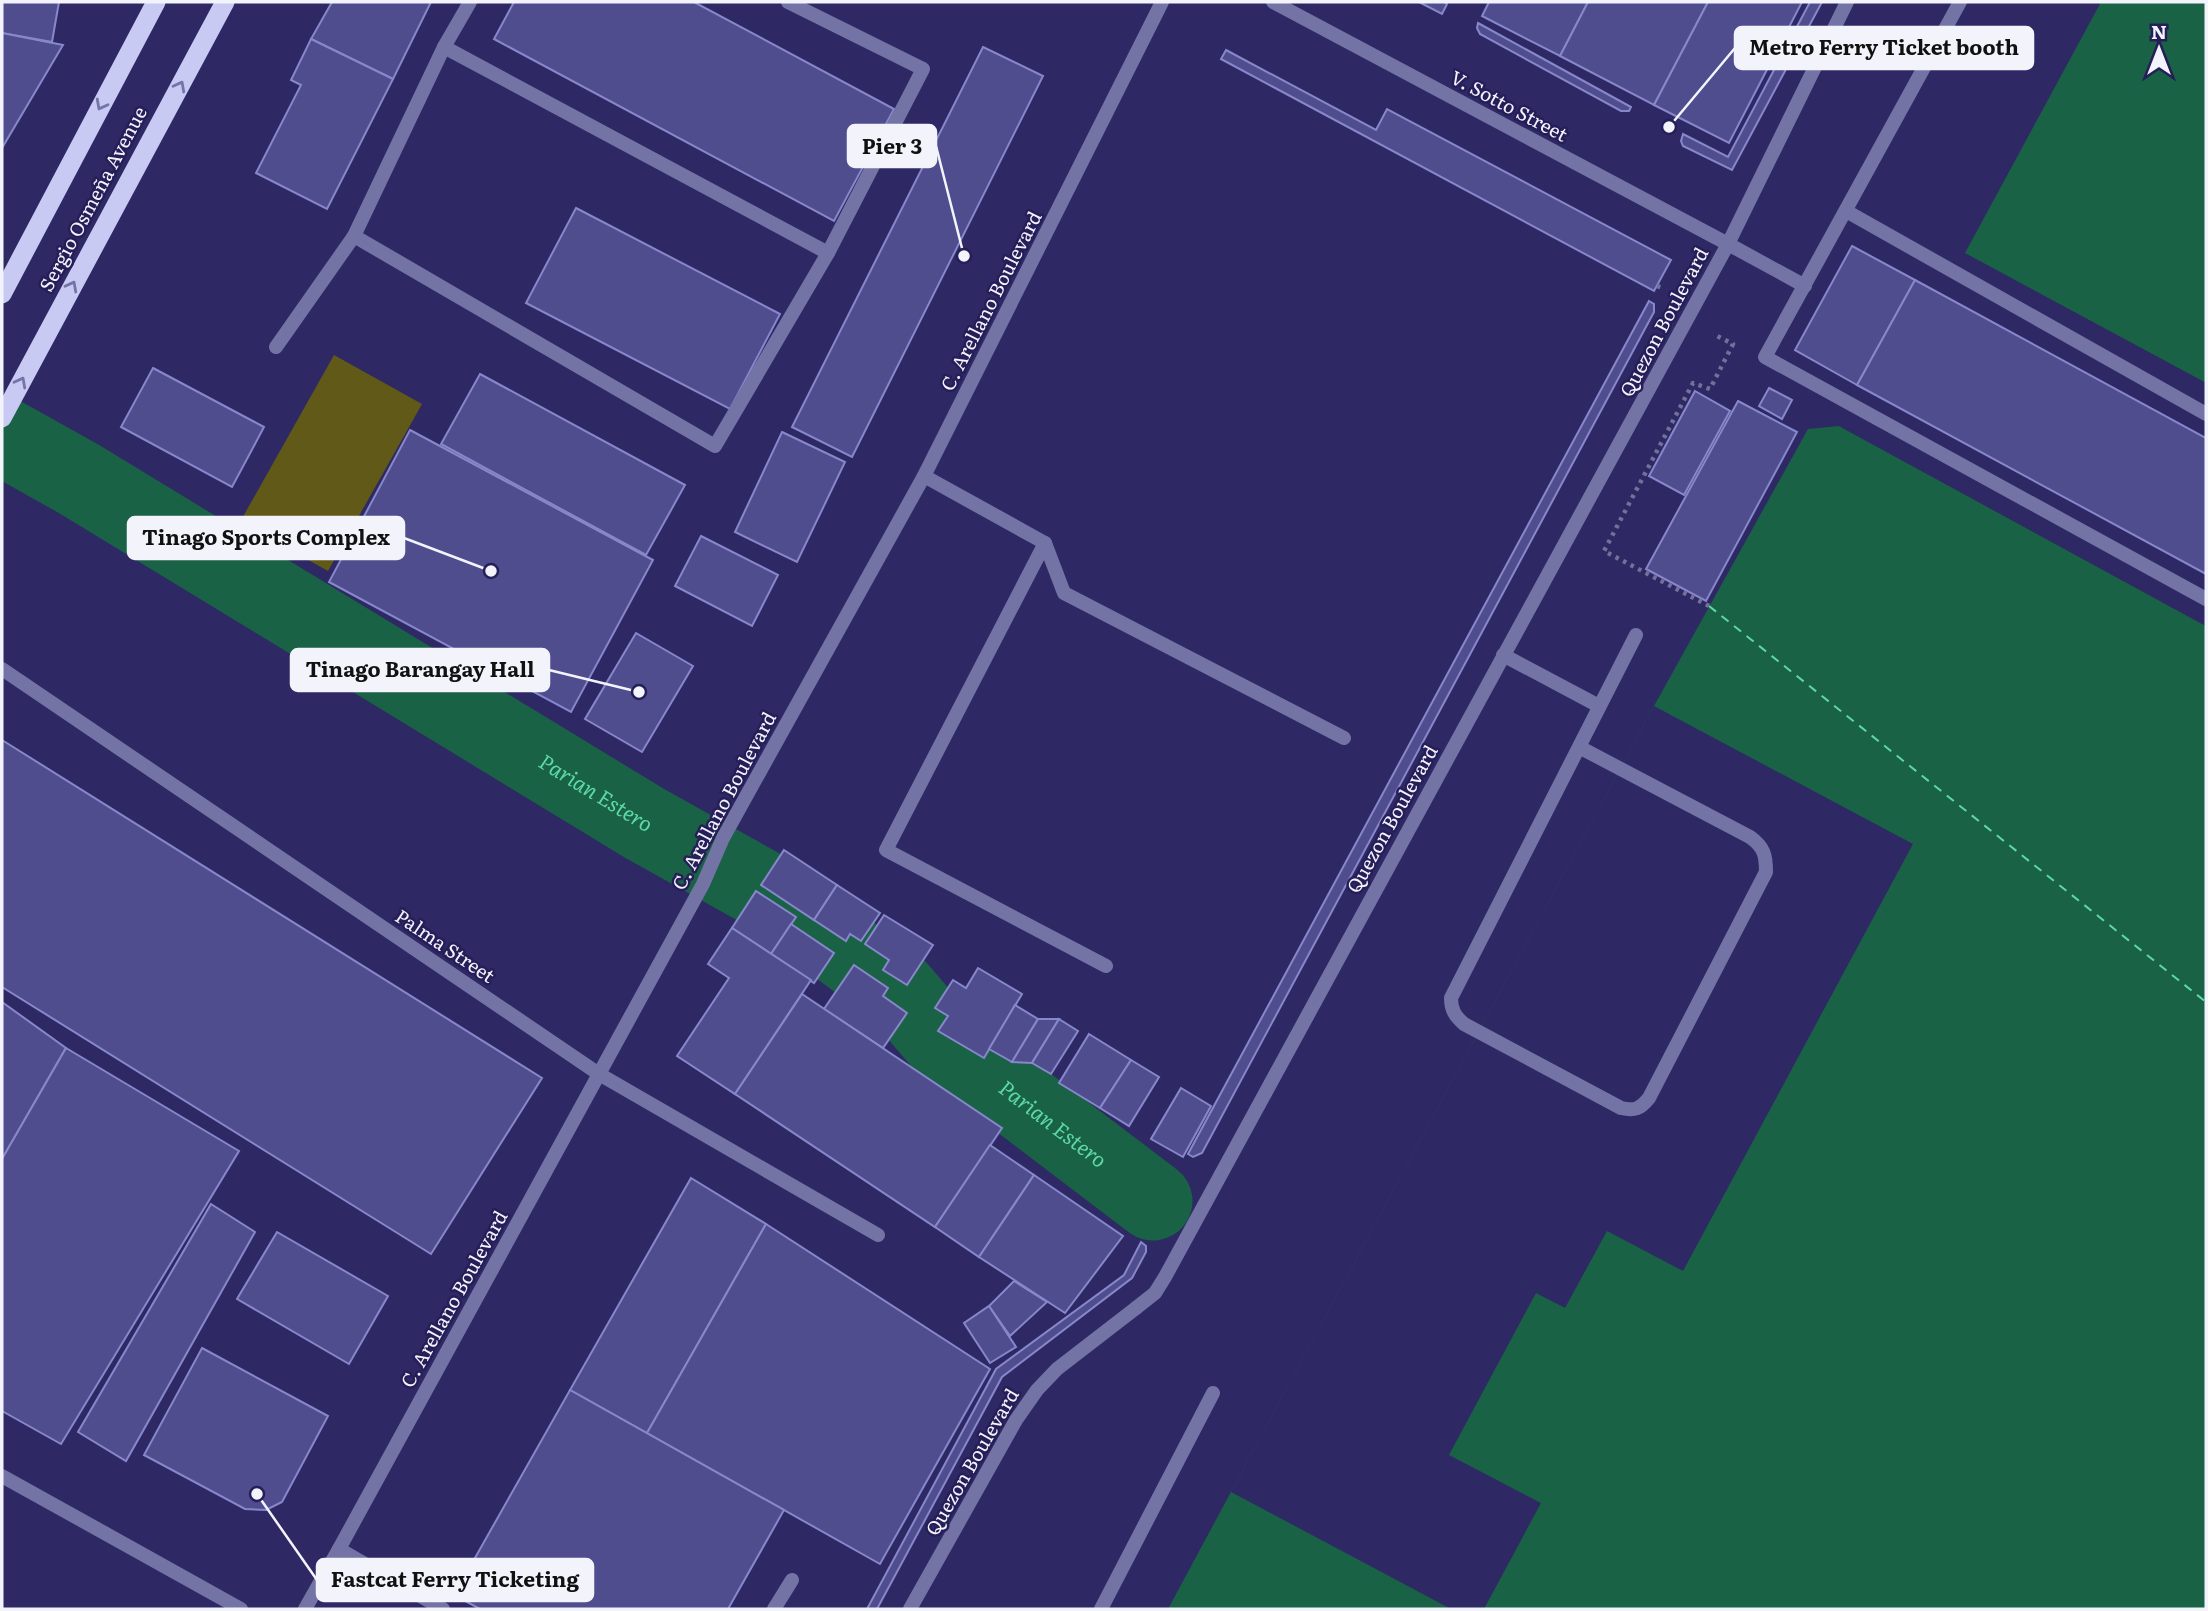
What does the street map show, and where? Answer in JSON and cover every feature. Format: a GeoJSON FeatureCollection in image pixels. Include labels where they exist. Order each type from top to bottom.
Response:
{"type":"FeatureCollection","features":[{"type":"Feature","properties":{"kind":"highway","name":"Sergio Osmeña Avenue"},"geometry":{"type":"LineString","coordinates":[[2,294],[156,2]]}},
{"type":"Feature","properties":{"kind":"highway","name":"Sergio Osmeña Avenue"},"geometry":{"type":"LineString","coordinates":[[2,418],[225,2]]}},
{"type":"Feature","properties":{"kind":"street"},"geometry":{"type":"LineString","coordinates":[[276,347],[354,236],[444,47],[470,2]]}},
{"type":"Feature","properties":{"kind":"street"},"geometry":{"type":"LineString","coordinates":[[354,236],[715,446],[828,253],[923,69],[788,2]]}},
{"type":"Feature","properties":{"kind":"street","name":"C. Arellano Boulevard"},"geometry":{"type":"LineString","coordinates":[[304,1609],[599,1074],[702,884],[723,838],[924,476],[1162,2]]}},
{"type":"Feature","properties":{"kind":"street","name":"V. Sotto Street"},"geometry":{"type":"LineString","coordinates":[[1273,2],[1805,286]]}},
{"type":"Feature","properties":{"kind":"street","name":"Quezon Boulevard"},"geometry":{"type":"LineString","coordinates":[[910,1609],[1016,1420],[1037,1390],[1057,1369],[1155,1293],[1165,1277],[1728,244],[1847,2]]}},
{"type":"Feature","properties":{"kind":"street"},"geometry":{"type":"LineString","coordinates":[[1960,2],[1765,358],[2206,599]]}},
{"type":"Feature","properties":{"kind":"street"},"geometry":{"type":"LineString","coordinates":[[444,47],[828,253]]}},
{"type":"Feature","properties":{"kind":"street"},"geometry":{"type":"LineString","coordinates":[[1846,211],[2206,414]]}},
{"type":"Feature","properties":{"kind":"street"},"geometry":{"type":"LineString","coordinates":[[924,476],[1045,543],[1064,593],[1344,738]]}},
{"type":"Feature","properties":{"kind":"street"},"geometry":{"type":"LineString","coordinates":[[1045,543],[886,850],[1107,966]]}},
{"type":"Feature","properties":{"kind":"street"},"geometry":{"type":"LineString","coordinates":[[1579,747],[1751,836],[1761,845],[1766,855],[1766,872],[1655,1086],[1642,1107],[1632,1111],[1464,1024],[1455,1016],[1451,998],[1636,635]]}},
{"type":"Feature","properties":{"kind":"street"},"geometry":{"type":"LineString","coordinates":[[1503,654],[1600,706]]}},
{"type":"Feature","properties":{"kind":"street","name":"Palma Street"},"geometry":{"type":"LineString","coordinates":[[2,669],[599,1074],[878,1235]]}},
{"type":"Feature","properties":{"kind":"street"},"geometry":{"type":"LineString","coordinates":[[1101,1609],[1213,1393]]}},
{"type":"Feature","properties":{"kind":"street"},"geometry":{"type":"LineString","coordinates":[[2,1476],[241,1609]]}},
{"type":"Feature","properties":{"kind":"street"},"geometry":{"type":"LineString","coordinates":[[339,1549],[443,1609]]}},
{"type":"Feature","properties":{"kind":"street"},"geometry":{"type":"LineString","coordinates":[[774,1609],[792,1580]]}},
{"type":"Feature","properties":{"kind":"path"},"geometry":{"type":"LineString","coordinates":[[1687,320],[1733,345],[1710,389],[1693,383],[1604,551],[1709,606]]}},
{"type":"Feature","properties":{"kind":"shaded area"},"geometry":{"type":"Polygon","coordinates":[[[2101,2],[2206,2],[2206,383],[1965,253],[2101,2]]]}},
{"type":"Feature","properties":{"kind":"shaded area"},"geometry":{"type":"Polygon","coordinates":[[[334,355],[422,404],[328,571],[240,522],[334,355]]]}},
{"type":"Feature","properties":{"kind":"shaded area"},"geometry":{"type":"Polygon","coordinates":[[[1839,426],[2206,626],[2206,1609],[1168,1609],[1654,706],[1808,429],[1839,426]]]}},
{"type":"Feature","properties":{"kind":"pier"},"geometry":{"type":"Polygon","coordinates":[[[1962,252],[2206,383],[2206,387],[1963,256],[1962,252]]]}},
{"type":"Feature","properties":{"kind":"pier"},"geometry":{"type":"Polygon","coordinates":[[[1840,423],[2206,622],[2206,626],[1839,426],[1840,423]]]}},
{"type":"Feature","properties":{"kind":"pier"},"geometry":{"type":"Polygon","coordinates":[[[1654,706],[1913,844],[1683,1271],[1607,1231],[1565,1308],[1536,1293],[1449,1455],[1541,1503],[1484,1609],[1451,1609],[1231,1492],[1654,706]]]}},
{"type":"Feature","properties":{"kind":"building"},"geometry":{"type":"Polygon","coordinates":[[[2,2],[59,2],[52,42],[2,33],[2,2]]]}},
{"type":"Feature","properties":{"kind":"building"},"geometry":{"type":"Polygon","coordinates":[[[332,2],[431,2],[393,79],[311,39],[332,2]]]}},
{"type":"Feature","properties":{"kind":"building"},"geometry":{"type":"Polygon","coordinates":[[[514,2],[694,2],[894,109],[834,221],[494,39],[514,2]]]}},
{"type":"Feature","properties":{"kind":"building"},"geometry":{"type":"Polygon","coordinates":[[[1419,2],[1444,2],[1447,4],[1442,14],[1419,2]]]}},
{"type":"Feature","properties":{"kind":"building"},"geometry":{"type":"Polygon","coordinates":[[[1489,2],[1588,2],[1560,56],[1482,16],[1489,2]]]}},
{"type":"Feature","properties":{"kind":"building"},"geometry":{"type":"Polygon","coordinates":[[[1588,2],[1708,2],[1654,105],[1560,56],[1588,2]]]}},
{"type":"Feature","properties":{"kind":"building"},"geometry":{"type":"Polygon","coordinates":[[[1708,2],[1802,2],[1729,143],[1654,105],[1708,2]]]}},
{"type":"Feature","properties":{"kind":"building"},"geometry":{"type":"Polygon","coordinates":[[[1810,2],[1822,2],[1732,170],[1683,146],[1683,134],[1728,157],[1810,2]]]}},
{"type":"Feature","properties":{"kind":"building"},"geometry":{"type":"Polygon","coordinates":[[[1478,23],[1631,107],[1629,111],[1621,111],[1480,34],[1478,23]]]}},
{"type":"Feature","properties":{"kind":"building"},"geometry":{"type":"Polygon","coordinates":[[[2,33],[63,45],[2,148],[2,33]]]}},
{"type":"Feature","properties":{"kind":"building"},"geometry":{"type":"Polygon","coordinates":[[[311,39],[393,79],[327,209],[256,173],[301,85],[291,80],[311,39]]]}},
{"type":"Feature","properties":{"kind":"building"},"geometry":{"type":"Polygon","coordinates":[[[983,47],[1043,76],[852,457],[792,427],[983,47]]]}},
{"type":"Feature","properties":{"kind":"building"},"geometry":{"type":"Polygon","coordinates":[[[1226,50],[1376,130],[1387,109],[1671,260],[1654,291],[1221,59],[1226,50]]]}},
{"type":"Feature","properties":{"kind":"building"},"geometry":{"type":"Polygon","coordinates":[[[576,208],[780,314],[730,409],[526,303],[576,208]]]}},
{"type":"Feature","properties":{"kind":"building"},"geometry":{"type":"Polygon","coordinates":[[[1852,246],[1915,280],[1857,385],[1795,350],[1852,246]]]}},
{"type":"Feature","properties":{"kind":"building"},"geometry":{"type":"Polygon","coordinates":[[[1915,280],[2206,438],[2206,574],[1857,385],[1915,280]]]}},
{"type":"Feature","properties":{"kind":"building"},"geometry":{"type":"Polygon","coordinates":[[[1649,301],[1654,304],[1654,312],[1202,1153],[1193,1157],[1188,1154],[1649,301]]]}},
{"type":"Feature","properties":{"kind":"building"},"geometry":{"type":"Polygon","coordinates":[[[153,368],[264,427],[232,487],[121,427],[153,368]]]}},
{"type":"Feature","properties":{"kind":"building"},"geometry":{"type":"Polygon","coordinates":[[[480,374],[685,485],[646,555],[441,444],[480,374]]]}},
{"type":"Feature","properties":{"kind":"building"},"geometry":{"type":"Polygon","coordinates":[[[1769,388],[1792,400],[1782,419],[1759,406],[1769,388]]]}},
{"type":"Feature","properties":{"kind":"building"},"geometry":{"type":"Polygon","coordinates":[[[1695,391],[1730,411],[1684,495],[1649,476],[1695,391]]]}},
{"type":"Feature","properties":{"kind":"building"},"geometry":{"type":"Polygon","coordinates":[[[1738,401],[1797,432],[1706,601],[1646,569],[1738,401]]]}},
{"type":"Feature","properties":{"kind":"building"},"geometry":{"type":"Polygon","coordinates":[[[410,430],[653,560],[571,712],[329,582],[410,430]]]}},
{"type":"Feature","properties":{"kind":"building"},"geometry":{"type":"Polygon","coordinates":[[[782,432],[845,462],[797,562],[735,532],[782,432]]]}},
{"type":"Feature","properties":{"kind":"building"},"geometry":{"type":"Polygon","coordinates":[[[701,536],[778,575],[752,626],[675,586],[701,536]]]}},
{"type":"Feature","properties":{"kind":"building"},"geometry":{"type":"Polygon","coordinates":[[[636,633],[693,666],[642,752],[585,719],[636,633]]]}},
{"type":"Feature","properties":{"kind":"building"},"geometry":{"type":"Polygon","coordinates":[[[2,740],[542,1078],[431,1254],[2,987],[2,740]]]}},
{"type":"Feature","properties":{"kind":"building"},"geometry":{"type":"Polygon","coordinates":[[[784,850],[837,885],[814,920],[761,885],[784,850]]]}},
{"type":"Feature","properties":{"kind":"building"},"geometry":{"type":"Polygon","coordinates":[[[837,885],[880,913],[861,941],[850,934],[846,941],[814,920],[837,885]]]}},
{"type":"Feature","properties":{"kind":"building"},"geometry":{"type":"Polygon","coordinates":[[[756,891],[796,917],[771,954],[732,928],[756,891]]]}},
{"type":"Feature","properties":{"kind":"building"},"geometry":{"type":"Polygon","coordinates":[[[884,915],[933,945],[907,985],[883,970],[889,960],[865,944],[884,915]]]}},
{"type":"Feature","properties":{"kind":"building"},"geometry":{"type":"Polygon","coordinates":[[[791,924],[834,953],[814,983],[771,954],[791,924]]]}},
{"type":"Feature","properties":{"kind":"building"},"geometry":{"type":"Polygon","coordinates":[[[732,928],[811,980],[735,1094],[677,1056],[729,978],[708,964],[732,928]]]}},
{"type":"Feature","properties":{"kind":"building"},"geometry":{"type":"Polygon","coordinates":[[[854,965],[888,988],[883,996],[907,1013],[883,1048],[824,1009],[854,965]]]}},
{"type":"Feature","properties":{"kind":"building"},"geometry":{"type":"Polygon","coordinates":[[[978,968],[1022,994],[984,1058],[938,1031],[948,1016],[935,1008],[953,980],[966,988],[978,968]]]}},
{"type":"Feature","properties":{"kind":"building"},"geometry":{"type":"Polygon","coordinates":[[[802,994],[1002,1128],[935,1227],[735,1094],[802,994]]]}},
{"type":"Feature","properties":{"kind":"building"},"geometry":{"type":"Polygon","coordinates":[[[2,1002],[66,1048],[2,1159],[2,1002]]]}},
{"type":"Feature","properties":{"kind":"building"},"geometry":{"type":"Polygon","coordinates":[[[1015,1005],[1038,1019],[1012,1062],[989,1049],[1015,1005]]]}},
{"type":"Feature","properties":{"kind":"building"},"geometry":{"type":"Polygon","coordinates":[[[1038,1019],[1059,1019],[1032,1063],[1012,1062],[1038,1019]]]}},
{"type":"Feature","properties":{"kind":"building"},"geometry":{"type":"Polygon","coordinates":[[[1059,1019],[1078,1031],[1051,1074],[1032,1063],[1059,1019]]]}},
{"type":"Feature","properties":{"kind":"building"},"geometry":{"type":"Polygon","coordinates":[[[1089,1034],[1131,1060],[1100,1108],[1059,1083],[1089,1034]]]}},
{"type":"Feature","properties":{"kind":"building"},"geometry":{"type":"Polygon","coordinates":[[[66,1048],[239,1151],[61,1444],[2,1411],[2,1159],[66,1048]]]}},
{"type":"Feature","properties":{"kind":"building"},"geometry":{"type":"Polygon","coordinates":[[[1131,1060],[1159,1077],[1129,1126],[1100,1108],[1131,1060]]]}},
{"type":"Feature","properties":{"kind":"building"},"geometry":{"type":"Polygon","coordinates":[[[1181,1088],[1211,1106],[1183,1157],[1151,1139],[1181,1088]]]}},
{"type":"Feature","properties":{"kind":"building"},"geometry":{"type":"Polygon","coordinates":[[[990,1145],[1034,1175],[979,1257],[935,1227],[990,1145]]]}},
{"type":"Feature","properties":{"kind":"building"},"geometry":{"type":"Polygon","coordinates":[[[1034,1175],[1123,1236],[1065,1313],[979,1257],[1034,1175]]]}},
{"type":"Feature","properties":{"kind":"building"},"geometry":{"type":"Polygon","coordinates":[[[691,1178],[766,1224],[647,1433],[570,1390],[691,1178]]]}},
{"type":"Feature","properties":{"kind":"building"},"geometry":{"type":"Polygon","coordinates":[[[211,1204],[255,1232],[126,1461],[78,1432],[211,1204]]]}},
{"type":"Feature","properties":{"kind":"building"},"geometry":{"type":"Polygon","coordinates":[[[766,1224],[990,1369],[880,1564],[647,1433],[766,1224]]]}},
{"type":"Feature","properties":{"kind":"building"},"geometry":{"type":"Polygon","coordinates":[[[277,1232],[388,1296],[349,1364],[237,1299],[277,1232]]]}},
{"type":"Feature","properties":{"kind":"building"},"geometry":{"type":"Polygon","coordinates":[[[1141,1242],[1146,1246],[1146,1252],[1132,1278],[1002,1377],[877,1609],[867,1609],[996,1369],[1124,1275],[1141,1242]]]}},
{"type":"Feature","properties":{"kind":"building"},"geometry":{"type":"Polygon","coordinates":[[[1014,1281],[1047,1302],[1010,1336],[989,1306],[1014,1281]]]}},
{"type":"Feature","properties":{"kind":"building"},"geometry":{"type":"Polygon","coordinates":[[[989,1306],[1016,1347],[990,1363],[964,1323],[989,1306]]]}},
{"type":"Feature","properties":{"kind":"building"},"geometry":{"type":"Polygon","coordinates":[[[202,1348],[328,1416],[282,1502],[266,1510],[245,1509],[144,1455],[202,1348]]]}},
{"type":"Feature","properties":{"kind":"building"},"geometry":{"type":"Polygon","coordinates":[[[570,1390],[784,1510],[728,1609],[480,1609],[454,1595],[570,1390]]]}},
{"type":"Feature","properties":{"kind":"waterway","name":"Parian Estero"},"geometry":{"type":"LineString","coordinates":[[2,436],[79,479],[644,823],[764,890],[898,990],[940,1039],[1153,1201]]}},
{"type":"Feature","properties":{"kind":"ferry route"},"geometry":{"type":"LineString","coordinates":[[1709,606],[2206,1002]]}},
{"type":"Feature","properties":{"kind":"place","name":"Metro Ferry Ticket booth"},"geometry":{"type":"Point","coordinates":[1669,127]}},
{"type":"Feature","properties":{"kind":"place","name":"Pier 3"},"geometry":{"type":"Point","coordinates":[964,256]}},
{"type":"Feature","properties":{"kind":"place","name":"Tinago Sports Complex"},"geometry":{"type":"Point","coordinates":[491,571]}},
{"type":"Feature","properties":{"kind":"place","name":"Tinago Barangay Hall"},"geometry":{"type":"Point","coordinates":[639,692]}},
{"type":"Feature","properties":{"kind":"place","name":"Fastcat Ferry Ticketing"},"geometry":{"type":"Point","coordinates":[257,1494]}}]}
